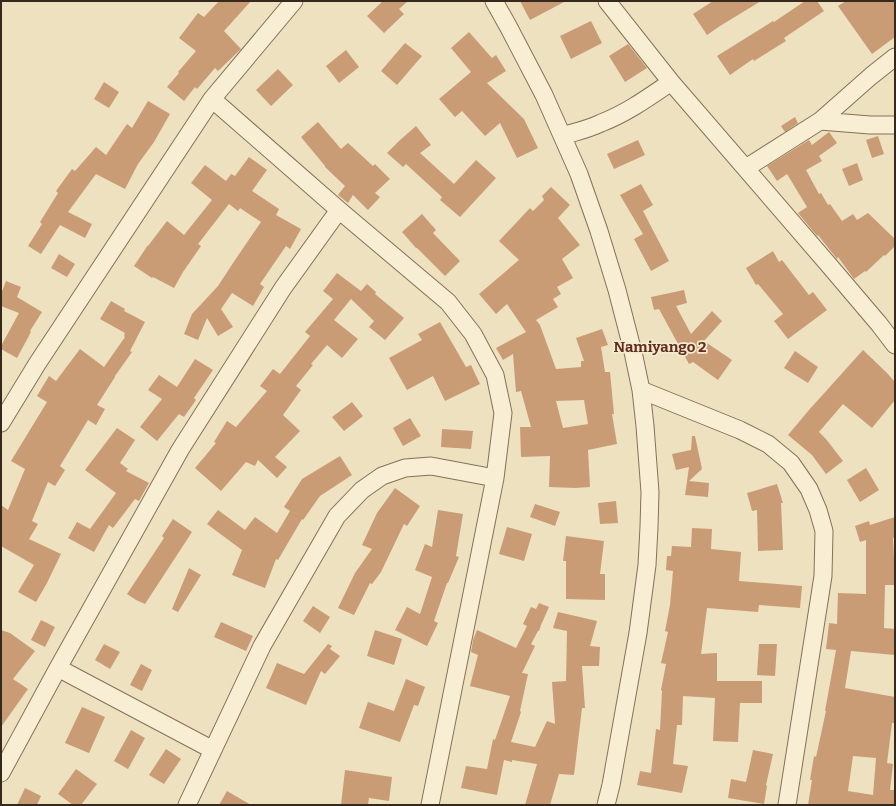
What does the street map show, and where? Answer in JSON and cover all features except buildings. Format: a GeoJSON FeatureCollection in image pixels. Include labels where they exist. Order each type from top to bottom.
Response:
{"type":"FeatureCollection","features":[{"type":"Feature","properties":{"kind":"street"},"geometry":{"type":"LineString","coordinates":[[1,422],[41,357],[212,99],[294,1]]}},
{"type":"Feature","properties":{"kind":"street"},"geometry":{"type":"LineString","coordinates":[[494,1],[544,95],[579,174],[619,298],[641,390],[650,492],[647,565],[638,633],[606,805]]}},
{"type":"Feature","properties":{"kind":"street"},"geometry":{"type":"LineString","coordinates":[[615,4],[671,82],[828,264],[895,345]]}},
{"type":"Feature","properties":{"kind":"street"},"geometry":{"type":"LineString","coordinates":[[746,168],[820,121],[895,57]]}},
{"type":"Feature","properties":{"kind":"street"},"geometry":{"type":"LineString","coordinates":[[562,136],[601,124],[635,106],[671,82]]}},
{"type":"Feature","properties":{"kind":"street"},"geometry":{"type":"LineString","coordinates":[[212,99],[339,210],[448,302],[473,334],[494,375],[503,413],[495,478],[430,805]]}},
{"type":"Feature","properties":{"kind":"street"},"geometry":{"type":"LineString","coordinates":[[820,121],[870,126],[895,125]]}},
{"type":"Feature","properties":{"kind":"street"},"geometry":{"type":"LineString","coordinates":[[1,773],[180,450],[283,288],[339,210]]}},
{"type":"Feature","properties":{"kind":"street"},"geometry":{"type":"LineString","coordinates":[[641,390],[740,430],[768,444],[791,463],[809,488],[818,510],[824,531],[823,576],[787,805]]}},
{"type":"Feature","properties":{"kind":"street"},"geometry":{"type":"LineString","coordinates":[[187,805],[262,646],[337,516],[362,490],[382,476],[405,468],[432,466],[495,478]]}},
{"type":"Feature","properties":{"kind":"street"},"geometry":{"type":"LineString","coordinates":[[58,668],[213,750]]}},
{"type":"Feature","properties":{"kind":"district","name":"Namiyango 2"},"geometry":{"type":"Point","coordinates":[660,347]}}]}
